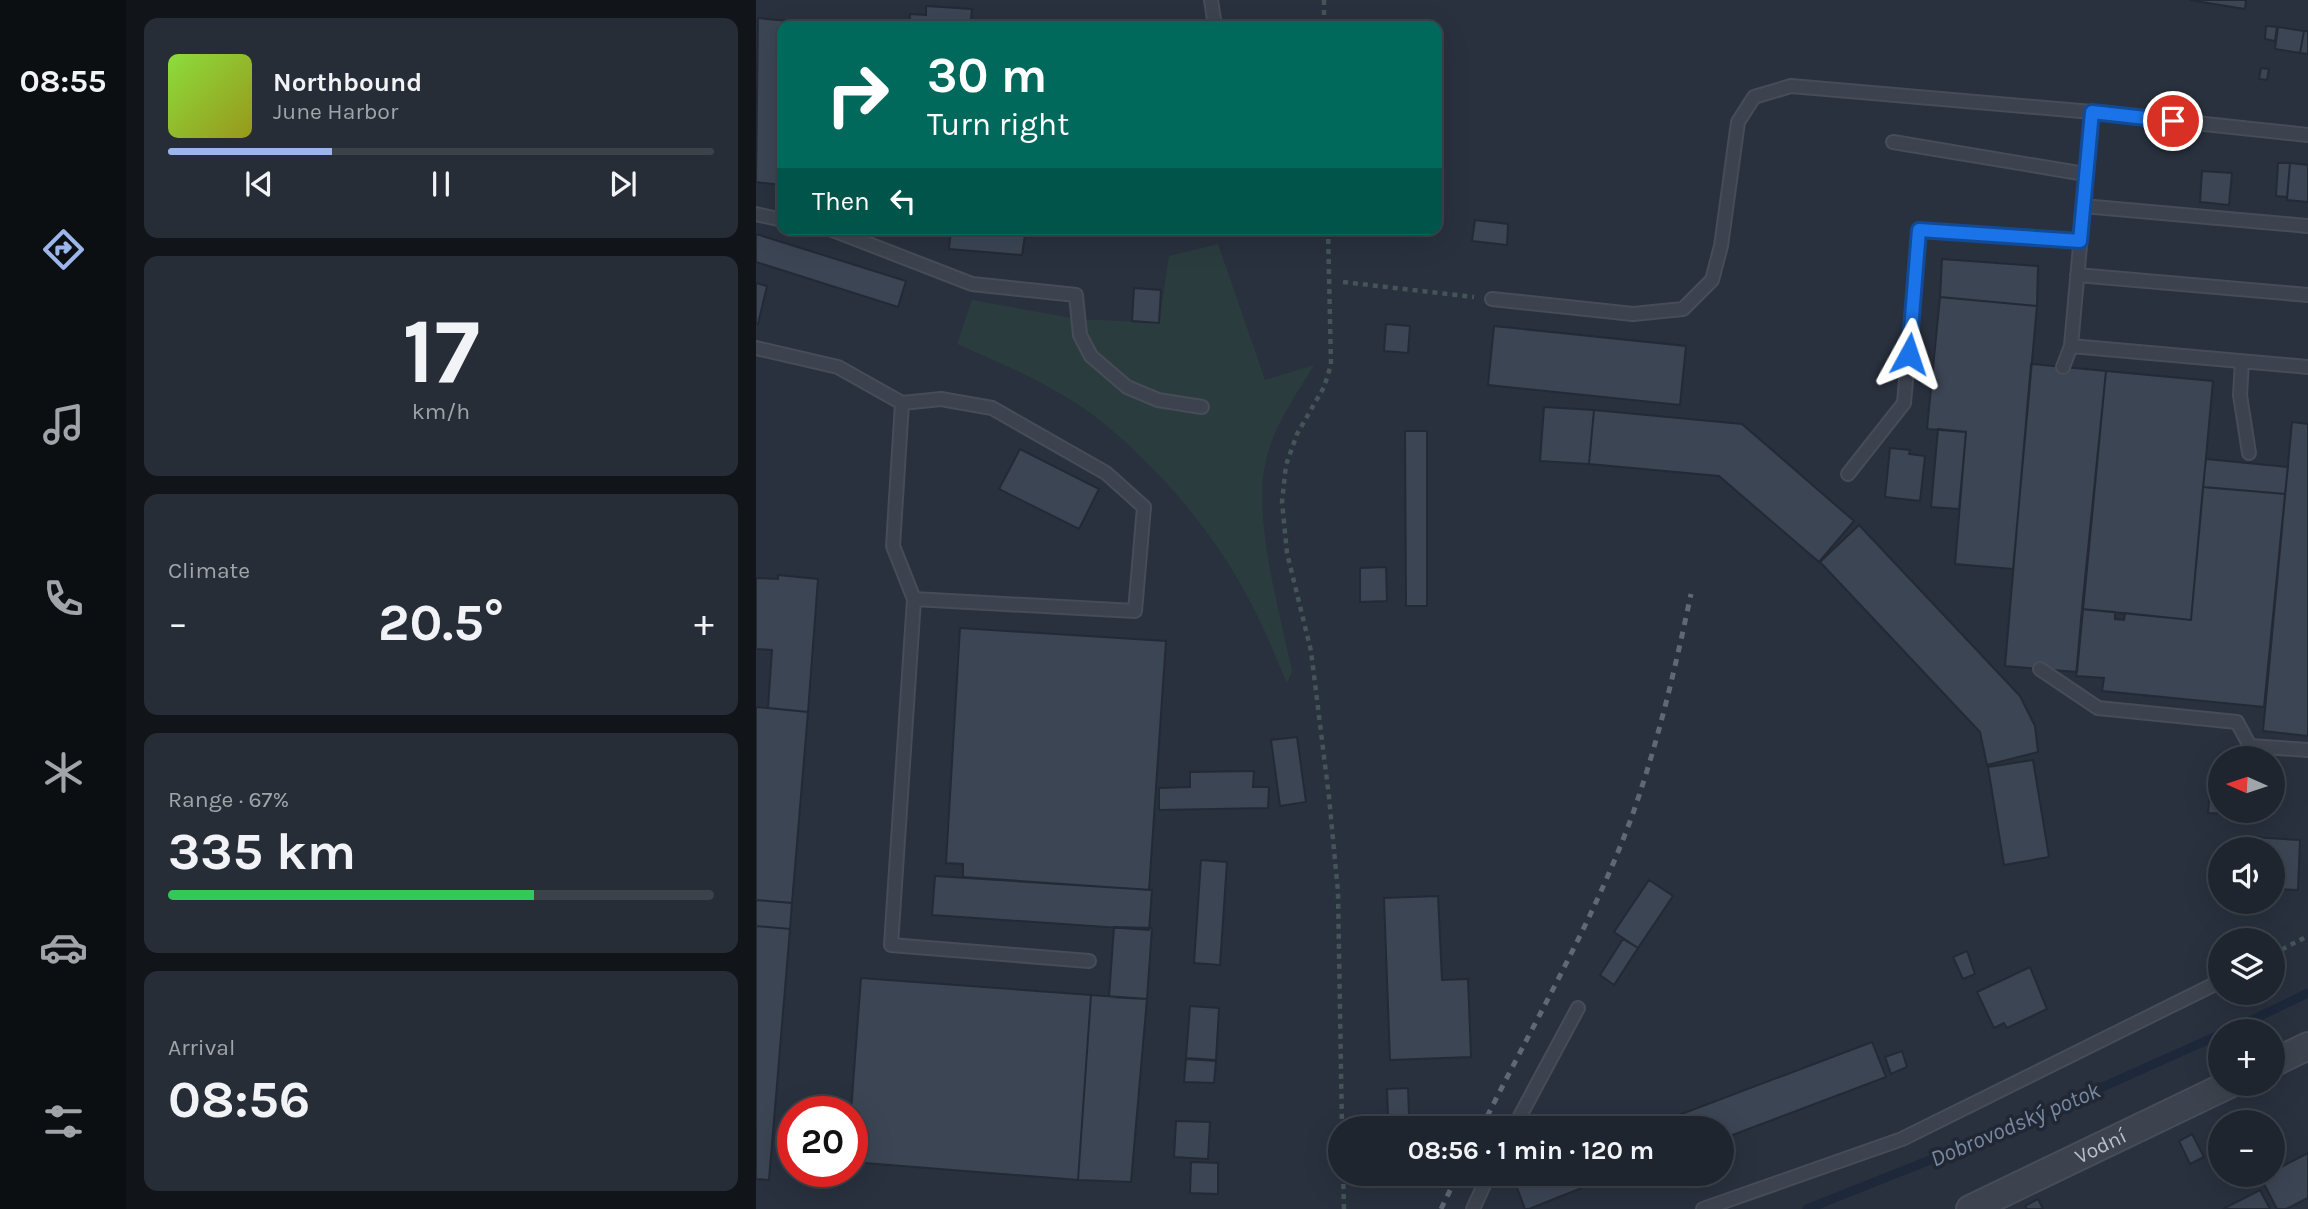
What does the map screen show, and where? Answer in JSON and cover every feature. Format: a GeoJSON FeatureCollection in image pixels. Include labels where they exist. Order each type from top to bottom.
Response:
{"type":"FeatureCollection","features":[{"type":"Feature","properties":{"kind":"street"},"geometry":{"type":"LineString","coordinates":[[2285,1057],[2308,1046]]}},
{"type":"Feature","properties":{"kind":"street","name":"Vodní"},"geometry":{"type":"LineString","coordinates":[[1970,1209],[2208,1095]]}},
{"type":"Feature","properties":{"kind":"lane"},"geometry":{"type":"LineString","coordinates":[[1211,0],[1214,21]]}},
{"type":"Feature","properties":{"kind":"lane"},"geometry":{"type":"LineString","coordinates":[[1492,299],[1633,314],[1683,309],[1712,280],[1721,246],[1738,122],[1754,97],[1791,86],[2092,112],[2308,135]]}},
{"type":"Feature","properties":{"kind":"lane"},"geometry":{"type":"LineString","coordinates":[[2063,367],[2071,346],[2092,112]]}},
{"type":"Feature","properties":{"kind":"lane"},"geometry":{"type":"LineString","coordinates":[[1893,142],[2085,174]]}},
{"type":"Feature","properties":{"kind":"lane"},"geometry":{"type":"LineString","coordinates":[[2083,206],[2308,226]]}},
{"type":"Feature","properties":{"kind":"lane"},"geometry":{"type":"LineString","coordinates":[[756,214],[777,218]]}},
{"type":"Feature","properties":{"kind":"lane"},"geometry":{"type":"LineString","coordinates":[[1848,474],[1904,403],[1919,230],[2080,241]]}},
{"type":"Feature","properties":{"kind":"lane"},"geometry":{"type":"LineString","coordinates":[[845,235],[972,284],[1076,295],[1080,335],[1091,356],[1127,387],[1158,400],[1202,407]]}},
{"type":"Feature","properties":{"kind":"lane"},"geometry":{"type":"LineString","coordinates":[[2077,275],[2308,295]]}},
{"type":"Feature","properties":{"kind":"lane"},"geometry":{"type":"LineString","coordinates":[[2071,346],[2308,367]]}},
{"type":"Feature","properties":{"kind":"lane"},"geometry":{"type":"LineString","coordinates":[[756,348],[838,367],[902,403],[941,399],[992,408],[1106,474],[1144,507],[1135,611],[914,599]]}},
{"type":"Feature","properties":{"kind":"lane"},"geometry":{"type":"LineString","coordinates":[[2242,360],[2240,395],[2249,453]]}},
{"type":"Feature","properties":{"kind":"lane"},"geometry":{"type":"LineString","coordinates":[[902,403],[893,546],[914,599],[891,945],[1089,961]]}},
{"type":"Feature","properties":{"kind":"lane"},"geometry":{"type":"LineString","coordinates":[[2040,669],[2098,708],[2237,722],[2250,746],[2308,750]]}},
{"type":"Feature","properties":{"kind":"lane"},"geometry":{"type":"LineString","coordinates":[[1703,1209],[1902,1139],[2208,987]]}},
{"type":"Feature","properties":{"kind":"lane"},"geometry":{"type":"LineString","coordinates":[[1520,1116],[1578,1008]]}},
{"type":"Feature","properties":{"kind":"lane"},"geometry":{"type":"LineString","coordinates":[[1473,1209],[1484,1186]]}},
{"type":"Feature","properties":{"kind":"path"},"geometry":{"type":"LineString","coordinates":[[1324,0],[1324,21]]}},
{"type":"Feature","properties":{"kind":"path"},"geometry":{"type":"LineString","coordinates":[[1328,235],[1331,365],[1324,387],[1297,434],[1289,455],[1282,502],[1287,553],[1311,651],[1338,892],[1342,1116]]}},
{"type":"Feature","properties":{"kind":"path"},"geometry":{"type":"LineString","coordinates":[[1343,282],[1492,299]]}},
{"type":"Feature","properties":{"kind":"path"},"geometry":{"type":"LineString","coordinates":[[2285,948],[2308,936]]}},
{"type":"Feature","properties":{"kind":"path"},"geometry":{"type":"LineString","coordinates":[[1343,1186],[1344,1209]]}},
{"type":"Feature","properties":{"kind":"shaded area"},"geometry":{"type":"Polygon","coordinates":[[[1218,244],[1265,380],[1314,365],[1274,435],[1266,460],[1263,483],[1262,509],[1269,565],[1292,671],[1287,683],[1261,623],[1225,558],[1185,504],[1139,454],[1089,412],[1058,392],[957,344],[972,300],[1077,319],[1159,323],[1169,256],[1218,244]]]}},
{"type":"Feature","properties":{"kind":"building"},"geometry":{"type":"Polygon","coordinates":[[[2189,0],[2246,0],[2245,9],[2189,0]]]}},
{"type":"Feature","properties":{"kind":"building"},"geometry":{"type":"Polygon","coordinates":[[[926,6],[972,9],[971,21],[909,21],[910,14],[926,15],[926,6]]]}},
{"type":"Feature","properties":{"kind":"building"},"geometry":{"type":"Polygon","coordinates":[[[758,18],[790,21],[777,21],[777,184],[756,182],[758,18]]]}},
{"type":"Feature","properties":{"kind":"building"},"geometry":{"type":"Polygon","coordinates":[[[2266,26],[2277,27],[2275,41],[2265,39],[2266,26]]]}},
{"type":"Feature","properties":{"kind":"building"},"geometry":{"type":"Polygon","coordinates":[[[2278,27],[2304,31],[2300,53],[2275,49],[2278,27]]]}},
{"type":"Feature","properties":{"kind":"building"},"geometry":{"type":"Polygon","coordinates":[[[2304,31],[2308,31],[2308,54],[2300,53],[2304,31]]]}},
{"type":"Feature","properties":{"kind":"building"},"geometry":{"type":"Polygon","coordinates":[[[2261,68],[2269,69],[2267,80],[2259,79],[2261,68]]]}},
{"type":"Feature","properties":{"kind":"building"},"geometry":{"type":"Polygon","coordinates":[[[2278,163],[2290,163],[2287,197],[2276,196],[2278,163]]]}},
{"type":"Feature","properties":{"kind":"building"},"geometry":{"type":"Polygon","coordinates":[[[2290,163],[2308,165],[2308,202],[2287,200],[2290,163]]]}},
{"type":"Feature","properties":{"kind":"building"},"geometry":{"type":"Polygon","coordinates":[[[2202,171],[2232,173],[2229,205],[2200,202],[2202,171]]]}},
{"type":"Feature","properties":{"kind":"building"},"geometry":{"type":"Polygon","coordinates":[[[1475,220],[1508,224],[1507,245],[1472,241],[1475,220]]]}},
{"type":"Feature","properties":{"kind":"building"},"geometry":{"type":"Polygon","coordinates":[[[756,234],[906,281],[898,307],[756,262],[756,234]]]}},
{"type":"Feature","properties":{"kind":"building"},"geometry":{"type":"Polygon","coordinates":[[[950,235],[1025,235],[1022,255],[949,249],[950,235]]]}},
{"type":"Feature","properties":{"kind":"building"},"geometry":{"type":"Polygon","coordinates":[[[1942,259],[2038,266],[2037,306],[1940,297],[1942,259]]]}},
{"type":"Feature","properties":{"kind":"building"},"geometry":{"type":"Polygon","coordinates":[[[756,283],[767,286],[758,324],[756,323],[756,283]]]}},
{"type":"Feature","properties":{"kind":"building"},"geometry":{"type":"Polygon","coordinates":[[[1134,288],[1161,290],[1159,323],[1132,321],[1134,288]]]}},
{"type":"Feature","properties":{"kind":"building"},"geometry":{"type":"Polygon","coordinates":[[[1940,297],[2037,306],[2013,569],[1955,564],[1966,432],[1927,429],[1940,297]]]}},
{"type":"Feature","properties":{"kind":"building"},"geometry":{"type":"Polygon","coordinates":[[[1386,324],[1410,326],[1408,353],[1384,351],[1386,324]]]}},
{"type":"Feature","properties":{"kind":"building"},"geometry":{"type":"Polygon","coordinates":[[[1494,326],[1686,346],[1680,405],[1488,385],[1494,326]]]}},
{"type":"Feature","properties":{"kind":"building"},"geometry":{"type":"Polygon","coordinates":[[[2031,364],[2106,371],[2077,672],[2005,666],[2031,364]]]}},
{"type":"Feature","properties":{"kind":"building"},"geometry":{"type":"Polygon","coordinates":[[[2106,371],[2213,381],[2191,620],[2082,609],[2106,371]]]}},
{"type":"Feature","properties":{"kind":"building"},"geometry":{"type":"Polygon","coordinates":[[[1544,407],[1594,410],[1589,464],[1540,461],[1544,407]]]}},
{"type":"Feature","properties":{"kind":"building"},"geometry":{"type":"Polygon","coordinates":[[[1594,410],[1742,424],[1854,521],[1819,562],[1719,476],[1589,464],[1594,410]]]}},
{"type":"Feature","properties":{"kind":"building"},"geometry":{"type":"Polygon","coordinates":[[[2292,422],[2308,424],[2308,736],[2263,731],[2292,422]]]}},
{"type":"Feature","properties":{"kind":"building"},"geometry":{"type":"Polygon","coordinates":[[[1938,429],[1966,432],[1959,509],[1931,507],[1938,429]]]}},
{"type":"Feature","properties":{"kind":"building"},"geometry":{"type":"Polygon","coordinates":[[[1405,431],[1427,431],[1427,606],[1406,606],[1405,431]]]}},
{"type":"Feature","properties":{"kind":"building"},"geometry":{"type":"Polygon","coordinates":[[[1890,448],[1910,450],[1909,454],[1925,456],[1920,501],[1885,497],[1890,448]]]}},
{"type":"Feature","properties":{"kind":"building"},"geometry":{"type":"Polygon","coordinates":[[[1020,449],[1099,489],[1079,529],[999,489],[1020,449]]]}},
{"type":"Feature","properties":{"kind":"building"},"geometry":{"type":"Polygon","coordinates":[[[2206,459],[2288,467],[2285,494],[2203,487],[2206,459]]]}},
{"type":"Feature","properties":{"kind":"building"},"geometry":{"type":"Polygon","coordinates":[[[2203,487],[2285,494],[2264,707],[2102,691],[2104,678],[2076,676],[2082,609],[2115,612],[2115,619],[2124,620],[2125,613],[2191,620],[2203,487]]]}},
{"type":"Feature","properties":{"kind":"building"},"geometry":{"type":"Polygon","coordinates":[[[1859,525],[2020,696],[2035,726],[2038,752],[1987,765],[1980,732],[1820,562],[1859,525]]]}},
{"type":"Feature","properties":{"kind":"building"},"geometry":{"type":"Polygon","coordinates":[[[1386,567],[1387,601],[1360,602],[1360,568],[1386,567]]]}},
{"type":"Feature","properties":{"kind":"building"},"geometry":{"type":"Polygon","coordinates":[[[778,575],[818,579],[808,712],[768,708],[772,650],[756,649],[756,578],[778,579],[778,575]]]}},
{"type":"Feature","properties":{"kind":"building"},"geometry":{"type":"Polygon","coordinates":[[[960,628],[1166,641],[1149,890],[963,877],[963,864],[946,863],[960,628]]]}},
{"type":"Feature","properties":{"kind":"building"},"geometry":{"type":"Polygon","coordinates":[[[756,707],[808,712],[792,903],[756,900],[756,707]]]}},
{"type":"Feature","properties":{"kind":"building"},"geometry":{"type":"Polygon","coordinates":[[[1297,737],[1306,802],[1280,806],[1271,740],[1297,737]]]}},
{"type":"Feature","properties":{"kind":"building"},"geometry":{"type":"Polygon","coordinates":[[[2033,760],[2049,857],[2004,865],[1988,767],[2033,760]]]}},
{"type":"Feature","properties":{"kind":"building"},"geometry":{"type":"Polygon","coordinates":[[[1254,771],[1253,787],[1269,787],[1268,808],[1159,810],[1159,788],[1190,787],[1190,772],[1254,771]]]}},
{"type":"Feature","properties":{"kind":"building"},"geometry":{"type":"Polygon","coordinates":[[[2285,839],[2300,840],[2298,890],[2285,889],[2285,839]]]}},
{"type":"Feature","properties":{"kind":"building"},"geometry":{"type":"Polygon","coordinates":[[[1201,860],[1227,862],[1220,965],[1194,963],[1201,860]]]}},
{"type":"Feature","properties":{"kind":"building"},"geometry":{"type":"Polygon","coordinates":[[[935,876],[1152,890],[1149,930],[932,915],[935,876]]]}},
{"type":"Feature","properties":{"kind":"building"},"geometry":{"type":"Polygon","coordinates":[[[1649,880],[1673,896],[1638,948],[1614,932],[1649,880]]]}},
{"type":"Feature","properties":{"kind":"building"},"geometry":{"type":"Polygon","coordinates":[[[1438,896],[1442,980],[1468,979],[1471,1057],[1390,1060],[1384,898],[1438,896]]]}},
{"type":"Feature","properties":{"kind":"building"},"geometry":{"type":"Polygon","coordinates":[[[756,900],[792,903],[790,929],[756,926],[756,900]]]}},
{"type":"Feature","properties":{"kind":"building"},"geometry":{"type":"Polygon","coordinates":[[[756,926],[790,929],[769,1180],[756,1179],[756,926]]]}},
{"type":"Feature","properties":{"kind":"building"},"geometry":{"type":"Polygon","coordinates":[[[1114,927],[1152,928],[1147,999],[1109,997],[1114,927]]]}},
{"type":"Feature","properties":{"kind":"building"},"geometry":{"type":"Polygon","coordinates":[[[1623,939],[1638,948],[1614,985],[1600,975],[1623,939]]]}},
{"type":"Feature","properties":{"kind":"building"},"geometry":{"type":"Polygon","coordinates":[[[1967,951],[1975,974],[1963,979],[1953,957],[1967,951]]]}},
{"type":"Feature","properties":{"kind":"building"},"geometry":{"type":"Polygon","coordinates":[[[2030,967],[2047,1009],[2007,1028],[2004,1023],[1994,1028],[1977,992],[2030,967]]]}},
{"type":"Feature","properties":{"kind":"building"},"geometry":{"type":"Polygon","coordinates":[[[861,978],[1091,995],[1078,1180],[868,1163],[868,1096],[852,1096],[861,978]]]}},
{"type":"Feature","properties":{"kind":"building"},"geometry":{"type":"Polygon","coordinates":[[[1091,995],[1147,999],[1131,1182],[1078,1180],[1091,995]]]}},
{"type":"Feature","properties":{"kind":"building"},"geometry":{"type":"Polygon","coordinates":[[[1190,1006],[1219,1008],[1216,1060],[1186,1058],[1190,1006]]]}},
{"type":"Feature","properties":{"kind":"building"},"geometry":{"type":"Polygon","coordinates":[[[1872,1042],[1886,1077],[1734,1134],[1734,1116],[1676,1116],[1872,1042]]]}},
{"type":"Feature","properties":{"kind":"building"},"geometry":{"type":"Polygon","coordinates":[[[1902,1051],[1907,1067],[1891,1074],[1885,1057],[1902,1051]]]}},
{"type":"Feature","properties":{"kind":"building"},"geometry":{"type":"Polygon","coordinates":[[[1186,1059],[1216,1061],[1214,1083],[1184,1082],[1186,1059]]]}},
{"type":"Feature","properties":{"kind":"building"},"geometry":{"type":"Polygon","coordinates":[[[1408,1088],[1409,1115],[1388,1116],[1387,1089],[1408,1088]]]}},
{"type":"Feature","properties":{"kind":"building"},"geometry":{"type":"Polygon","coordinates":[[[1176,1121],[1210,1122],[1208,1159],[1174,1157],[1176,1121]]]}},
{"type":"Feature","properties":{"kind":"building"},"geometry":{"type":"Polygon","coordinates":[[[2192,1134],[2204,1157],[2190,1164],[2179,1141],[2192,1134]]]}},
{"type":"Feature","properties":{"kind":"building"},"geometry":{"type":"Polygon","coordinates":[[[2308,1153],[2308,1198],[2286,1209],[2277,1209],[2266,1187],[2285,1187],[2285,1165],[2308,1153]]]}},
{"type":"Feature","properties":{"kind":"building"},"geometry":{"type":"Polygon","coordinates":[[[1191,1162],[1218,1163],[1218,1194],[1190,1193],[1191,1162]]]}},
{"type":"Feature","properties":{"kind":"building"},"geometry":{"type":"Polygon","coordinates":[[[1516,1186],[1587,1186],[1529,1209],[1525,1209],[1516,1186]]]}},
{"type":"Feature","properties":{"kind":"building"},"geometry":{"type":"Polygon","coordinates":[[[2260,1190],[2270,1209],[2223,1209],[2260,1190]]]}},
{"type":"Feature","properties":{"kind":"building"},"geometry":{"type":"Polygon","coordinates":[[[2038,1199],[2043,1209],[2027,1209],[2025,1206],[2038,1199]]]}},
{"type":"Feature","properties":{"kind":"waterway","name":"Dobrovodský potok"},"geometry":{"type":"LineString","coordinates":[[2254,1019],[2308,993]]}},
{"type":"Feature","properties":{"kind":"waterway","name":"Dobrovodský potok"},"geometry":{"type":"LineString","coordinates":[[1807,1209],[2013,1127],[2208,1040]]}},
{"type":"Feature","properties":{"kind":"railway"},"geometry":{"type":"LineString","coordinates":[[1488,1116],[1580,936],[1632,816],[1658,733],[1691,594]]}},
{"type":"Feature","properties":{"kind":"railway"},"geometry":{"type":"LineString","coordinates":[[1441,1209],[1452,1186]]}},
{"type":"Feature","properties":{"kind":"route"},"geometry":{"type":"LineString","coordinates":[[1909,354],[1919,230],[2080,241],[2092,112],[2173,121]]}}]}
